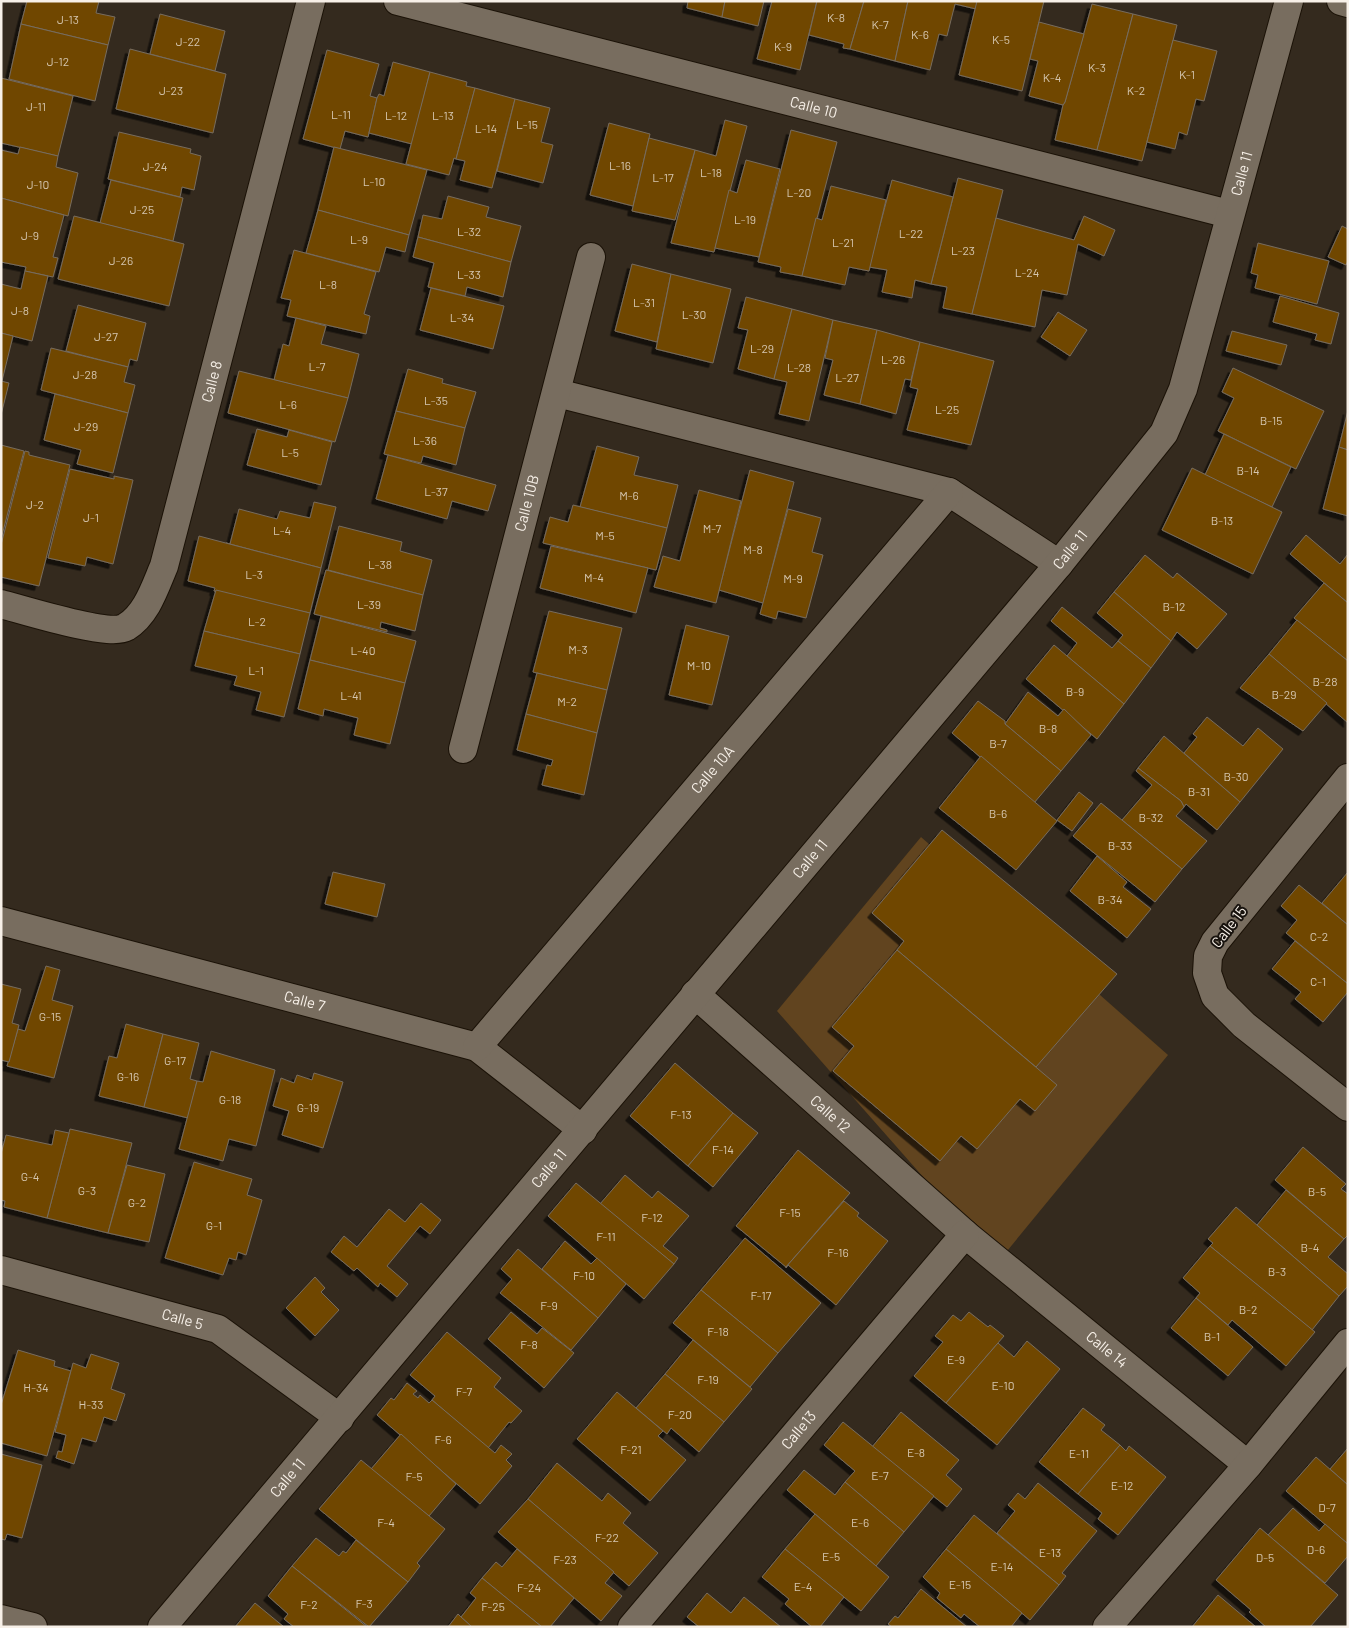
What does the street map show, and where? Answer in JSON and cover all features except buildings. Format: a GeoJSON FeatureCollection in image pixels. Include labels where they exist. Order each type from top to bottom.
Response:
{"type":"FeatureCollection","features":[{"type":"Feature","properties":{"kind":"street","name":"Calle 8"},"geometry":{"type":"LineString","coordinates":[[1,604],[104,630],[125,628],[145,609],[164,566],[311,1]]}},
{"type":"Feature","properties":{"kind":"street","name":"Calle 10"},"geometry":{"type":"LineString","coordinates":[[398,1],[1229,214]]}},
{"type":"Feature","properties":{"kind":"street","name":"Calle 11"},"geometry":{"type":"LineString","coordinates":[[162,1627],[1059,564],[1164,433],[1183,388],[1229,214],[1289,1]]}},
{"type":"Feature","properties":{"kind":"street"},"geometry":{"type":"LineString","coordinates":[[1341,1],[1348,3]]}},
{"type":"Feature","properties":{"kind":"street","name":"Calle 10B"},"geometry":{"type":"LineString","coordinates":[[464,749],[591,257]]}},
{"type":"Feature","properties":{"kind":"street"},"geometry":{"type":"LineString","coordinates":[[557,392],[948,492],[1059,564]]}},
{"type":"Feature","properties":{"kind":"street","name":"Calle 10A"},"geometry":{"type":"LineString","coordinates":[[477,1047],[948,492]]}},
{"type":"Feature","properties":{"kind":"street","name":"Calle 15"},"geometry":{"type":"LineString","coordinates":[[1348,778],[1215,942],[1208,956],[1207,973],[1215,996],[1244,1025],[1348,1107]]}},
{"type":"Feature","properties":{"kind":"street","name":"Calle 7"},"geometry":{"type":"LineString","coordinates":[[1,921],[477,1047],[582,1130]]}},
{"type":"Feature","properties":{"kind":"street","name":"Calle 12"},"geometry":{"type":"LineString","coordinates":[[695,994],[965,1234]]}},
{"type":"Feature","properties":{"kind":"street","name":"Calle 14"},"geometry":{"type":"LineString","coordinates":[[965,1234],[1248,1464]]}},
{"type":"Feature","properties":{"kind":"street","name":"Calle13"},"geometry":{"type":"LineString","coordinates":[[632,1627],[965,1234]]}},
{"type":"Feature","properties":{"kind":"street","name":"Calle 5"},"geometry":{"type":"LineString","coordinates":[[1,1270],[218,1330],[340,1418]]}},
{"type":"Feature","properties":{"kind":"street"},"geometry":{"type":"LineString","coordinates":[[1107,1627],[1248,1464],[1348,1343]]}},
{"type":"Feature","properties":{"kind":"street"},"geometry":{"type":"LineString","coordinates":[[1,1619],[33,1627]]}},
{"type":"Feature","properties":{"kind":"shaded area"},"geometry":{"type":"Polygon","coordinates":[[[921,837],[1168,1055],[998,1262],[777,1011],[921,837]]]}}]}
